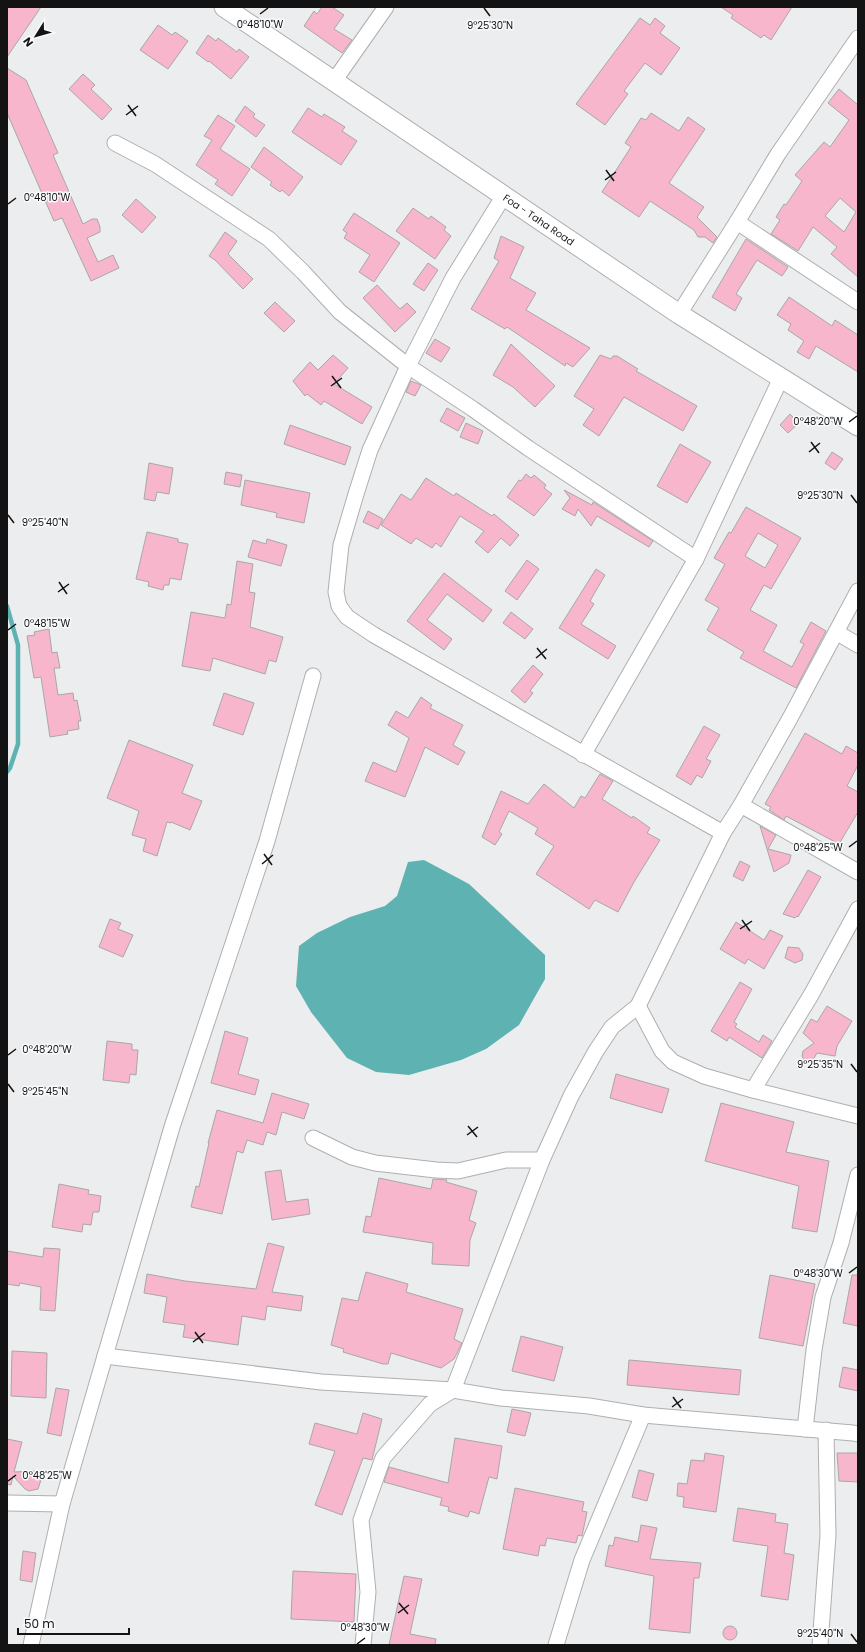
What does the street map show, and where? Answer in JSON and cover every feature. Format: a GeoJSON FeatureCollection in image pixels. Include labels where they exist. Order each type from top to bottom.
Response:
{"type":"FeatureCollection","features":[{"type":"Feature","properties":{"kind":"street","name":"Foa - Taha Road"},"geometry":{"type":"LineString","coordinates":[[224,7],[503,197],[679,314],[858,426]]}},
{"type":"Feature","properties":{"kind":"street"},"geometry":{"type":"LineString","coordinates":[[334,81],[386,7]]}},
{"type":"Feature","properties":{"kind":"street"},"geometry":{"type":"LineString","coordinates":[[679,314],[778,154],[858,38]]}},
{"type":"Feature","properties":{"kind":"street"},"geometry":{"type":"LineString","coordinates":[[115,143],[155,164],[269,239],[303,272],[340,312],[408,366],[528,448],[696,558]]}},
{"type":"Feature","properties":{"kind":"street"},"geometry":{"type":"LineString","coordinates":[[503,197],[453,278],[408,366],[370,450],[341,545],[336,592],[339,606],[347,617],[374,635],[723,834]]}},
{"type":"Feature","properties":{"kind":"street"},"geometry":{"type":"LineString","coordinates":[[737,222],[858,302]]}},
{"type":"Feature","properties":{"kind":"street"},"geometry":{"type":"LineString","coordinates":[[583,755],[696,558],[781,378]]}},
{"type":"Feature","properties":{"kind":"street"},"geometry":{"type":"LineString","coordinates":[[363,1645],[368,1592],[361,1520],[383,1458],[430,1404],[452,1390],[542,1160],[572,1096],[596,1051],[612,1027],[638,1006],[723,834],[789,720],[858,591]]}},
{"type":"Feature","properties":{"kind":"street"},"geometry":{"type":"LineString","coordinates":[[836,632],[858,645]]}},
{"type":"Feature","properties":{"kind":"street"},"geometry":{"type":"LineString","coordinates":[[31,1645],[62,1504],[105,1356],[172,1127],[267,841],[313,676]]}},
{"type":"Feature","properties":{"kind":"street"},"geometry":{"type":"LineString","coordinates":[[741,805],[858,872]]}},
{"type":"Feature","properties":{"kind":"street"},"geometry":{"type":"LineString","coordinates":[[753,1090],[811,995],[858,910]]}},
{"type":"Feature","properties":{"kind":"street"},"geometry":{"type":"LineString","coordinates":[[638,1006],[662,1051],[673,1062],[704,1076],[753,1090],[858,1116]]}},
{"type":"Feature","properties":{"kind":"street"},"geometry":{"type":"LineString","coordinates":[[313,1138],[352,1157],[375,1163],[436,1170],[458,1171],[506,1160],[542,1160]]}},
{"type":"Feature","properties":{"kind":"street"},"geometry":{"type":"LineString","coordinates":[[806,1429],[814,1350],[823,1296],[841,1243],[858,1175]]}},
{"type":"Feature","properties":{"kind":"street"},"geometry":{"type":"LineString","coordinates":[[105,1356],[321,1382],[452,1390],[501,1398],[589,1406],[643,1415],[858,1434]]}},
{"type":"Feature","properties":{"kind":"street"},"geometry":{"type":"LineString","coordinates":[[556,1645],[582,1560],[643,1415]]}},
{"type":"Feature","properties":{"kind":"street"},"geometry":{"type":"LineString","coordinates":[[820,1645],[828,1535],[826,1430]]}},
{"type":"Feature","properties":{"kind":"street"},"geometry":{"type":"LineString","coordinates":[[7,1503],[62,1504]]}},
{"type":"Feature","properties":{"kind":"water"},"geometry":{"type":"Polygon","coordinates":[[[424,860],[469,884],[545,955],[545,979],[519,1025],[486,1049],[461,1060],[409,1075],[376,1072],[347,1058],[311,1012],[296,986],[299,946],[317,933],[350,917],[385,906],[397,896],[408,862],[424,860]]]}},
{"type":"Feature","properties":{"kind":"building"},"geometry":{"type":"Polygon","coordinates":[[[7,7],[41,7],[7,57],[7,7]]]}},
{"type":"Feature","properties":{"kind":"building"},"geometry":{"type":"Polygon","coordinates":[[[322,7],[332,7],[344,15],[334,29],[352,40],[342,53],[304,26],[314,11],[317,14],[322,7]]]}},
{"type":"Feature","properties":{"kind":"building"},"geometry":{"type":"Polygon","coordinates":[[[721,7],[792,7],[771,40],[764,35],[761,38],[731,18],[733,15],[721,7]]]}},
{"type":"Feature","properties":{"kind":"building"},"geometry":{"type":"Polygon","coordinates":[[[640,18],[650,25],[655,18],[665,26],[660,33],[680,48],[661,75],[645,63],[624,91],[628,94],[605,125],[576,104],[640,18]]]}},
{"type":"Feature","properties":{"kind":"building"},"geometry":{"type":"Polygon","coordinates":[[[158,25],[172,35],[175,32],[188,41],[168,69],[140,50],[158,25]]]}},
{"type":"Feature","properties":{"kind":"building"},"geometry":{"type":"Polygon","coordinates":[[[208,35],[216,41],[218,38],[237,52],[239,49],[249,57],[231,79],[209,61],[208,62],[196,53],[208,35]]]}},
{"type":"Feature","properties":{"kind":"building"},"geometry":{"type":"Polygon","coordinates":[[[7,68],[26,80],[58,153],[53,155],[83,224],[92,219],[97,219],[100,232],[87,238],[98,262],[113,255],[119,268],[91,281],[62,218],[54,221],[7,113],[7,68]]]}},
{"type":"Feature","properties":{"kind":"building"},"geometry":{"type":"Polygon","coordinates":[[[83,74],[95,85],[91,89],[112,109],[102,120],[69,89],[83,74]]]}},
{"type":"Feature","properties":{"kind":"building"},"geometry":{"type":"Polygon","coordinates":[[[839,89],[858,105],[858,277],[831,254],[837,247],[813,227],[798,251],[771,234],[780,220],[776,217],[802,181],[795,175],[824,142],[830,147],[849,120],[828,103],[839,89]],[[840,198],[825,216],[844,232],[856,212],[840,198]]]}},
{"type":"Feature","properties":{"kind":"building"},"geometry":{"type":"Polygon","coordinates":[[[245,106],[255,114],[253,117],[265,125],[256,137],[235,121],[245,106]]]}},
{"type":"Feature","properties":{"kind":"building"},"geometry":{"type":"Polygon","coordinates":[[[308,108],[322,117],[324,114],[345,127],[342,131],[357,141],[341,165],[292,132],[308,108]]]}},
{"type":"Feature","properties":{"kind":"building"},"geometry":{"type":"Polygon","coordinates":[[[651,113],[679,131],[688,117],[705,129],[669,183],[704,207],[697,217],[717,237],[713,243],[705,237],[698,237],[694,230],[650,201],[639,217],[602,192],[631,147],[625,143],[641,118],[646,120],[651,113]]]}},
{"type":"Feature","properties":{"kind":"building"},"geometry":{"type":"Polygon","coordinates":[[[218,115],[235,126],[220,149],[250,169],[232,196],[215,184],[218,180],[196,165],[212,140],[204,136],[218,115]]]}},
{"type":"Feature","properties":{"kind":"building"},"geometry":{"type":"Polygon","coordinates":[[[264,147],[303,177],[289,196],[282,190],[280,192],[270,185],[272,182],[251,167],[264,147]]]}},
{"type":"Feature","properties":{"kind":"building"},"geometry":{"type":"Polygon","coordinates":[[[136,199],[156,217],[142,233],[122,215],[136,199]]]}},
{"type":"Feature","properties":{"kind":"building"},"geometry":{"type":"Polygon","coordinates":[[[413,208],[429,219],[431,216],[446,227],[444,230],[451,236],[435,259],[396,231],[413,208]]]}},
{"type":"Feature","properties":{"kind":"building"},"geometry":{"type":"Polygon","coordinates":[[[354,213],[400,243],[374,282],[359,272],[370,255],[344,238],[347,233],[343,230],[354,213]]]}},
{"type":"Feature","properties":{"kind":"building"},"geometry":{"type":"Polygon","coordinates":[[[225,232],[237,241],[228,254],[253,279],[243,289],[215,260],[209,256],[225,232]]]}},
{"type":"Feature","properties":{"kind":"building"},"geometry":{"type":"Polygon","coordinates":[[[501,236],[524,247],[510,278],[536,293],[526,310],[590,348],[573,367],[566,363],[565,366],[507,327],[505,329],[471,309],[499,261],[494,258],[501,236]]]}},
{"type":"Feature","properties":{"kind":"building"},"geometry":{"type":"Polygon","coordinates":[[[746,239],[788,267],[782,276],[757,260],[736,294],[742,298],[735,311],[712,297],[746,239]]]}},
{"type":"Feature","properties":{"kind":"building"},"geometry":{"type":"Polygon","coordinates":[[[428,263],[438,270],[424,291],[413,284],[428,263]]]}},
{"type":"Feature","properties":{"kind":"building"},"geometry":{"type":"Polygon","coordinates":[[[377,285],[400,309],[407,303],[416,312],[395,332],[363,298],[377,285]]]}},
{"type":"Feature","properties":{"kind":"building"},"geometry":{"type":"Polygon","coordinates":[[[789,297],[832,326],[835,320],[858,335],[858,372],[816,346],[809,359],[797,352],[804,341],[788,330],[791,324],[777,315],[789,297]]]}},
{"type":"Feature","properties":{"kind":"building"},"geometry":{"type":"Polygon","coordinates":[[[275,302],[295,321],[284,332],[264,313],[275,302]]]}},
{"type":"Feature","properties":{"kind":"building"},"geometry":{"type":"Polygon","coordinates":[[[435,339],[450,348],[441,362],[426,353],[435,339]]]}},
{"type":"Feature","properties":{"kind":"building"},"geometry":{"type":"Polygon","coordinates":[[[511,344],[555,386],[535,407],[513,387],[493,375],[511,344]]]}},
{"type":"Feature","properties":{"kind":"building"},"geometry":{"type":"Polygon","coordinates":[[[333,355],[348,368],[334,384],[372,407],[362,424],[324,401],[321,405],[307,394],[305,396],[293,381],[310,362],[318,370],[333,355]]]}},
{"type":"Feature","properties":{"kind":"building"},"geometry":{"type":"Polygon","coordinates":[[[600,355],[611,359],[613,356],[617,356],[638,369],[636,371],[697,406],[683,431],[624,397],[599,436],[583,425],[594,409],[574,396],[600,355]]]}},
{"type":"Feature","properties":{"kind":"building"},"geometry":{"type":"Polygon","coordinates":[[[411,381],[421,385],[415,396],[406,392],[411,381]]]}},
{"type":"Feature","properties":{"kind":"building"},"geometry":{"type":"Polygon","coordinates":[[[447,408],[465,418],[458,431],[440,421],[447,408]]]}},
{"type":"Feature","properties":{"kind":"building"},"geometry":{"type":"Polygon","coordinates":[[[790,414],[799,423],[788,433],[780,425],[790,414]]]}},
{"type":"Feature","properties":{"kind":"building"},"geometry":{"type":"Polygon","coordinates":[[[466,423],[483,431],[478,444],[460,437],[466,423]]]}},
{"type":"Feature","properties":{"kind":"building"},"geometry":{"type":"Polygon","coordinates":[[[290,425],[351,447],[345,465],[284,444],[290,425]]]}},
{"type":"Feature","properties":{"kind":"building"},"geometry":{"type":"Polygon","coordinates":[[[680,444],[711,462],[687,503],[657,486],[680,444]]]}},
{"type":"Feature","properties":{"kind":"building"},"geometry":{"type":"Polygon","coordinates":[[[832,452],[843,459],[835,470],[825,463],[832,452]]]}},
{"type":"Feature","properties":{"kind":"building"},"geometry":{"type":"Polygon","coordinates":[[[149,463],[173,468],[169,494],[157,492],[155,501],[144,499],[149,463]]]}},
{"type":"Feature","properties":{"kind":"building"},"geometry":{"type":"Polygon","coordinates":[[[226,472],[242,475],[240,487],[224,484],[226,472]]]}},
{"type":"Feature","properties":{"kind":"building"},"geometry":{"type":"Polygon","coordinates":[[[526,474],[531,478],[534,475],[546,485],[544,488],[552,494],[534,516],[507,497],[519,480],[521,481],[526,474]]]}},
{"type":"Feature","properties":{"kind":"building"},"geometry":{"type":"Polygon","coordinates":[[[426,478],[454,496],[456,493],[492,516],[494,514],[519,535],[510,546],[501,538],[488,553],[475,542],[484,531],[460,516],[441,547],[436,543],[432,548],[416,538],[411,544],[381,525],[401,494],[411,500],[426,478]]]}},
{"type":"Feature","properties":{"kind":"building"},"geometry":{"type":"Polygon","coordinates":[[[245,480],[310,493],[304,523],[276,517],[277,513],[241,505],[245,480]]]}},
{"type":"Feature","properties":{"kind":"building"},"geometry":{"type":"Polygon","coordinates":[[[564,490],[592,505],[593,502],[653,541],[649,547],[597,516],[591,526],[578,509],[575,516],[562,509],[570,498],[564,490]]]}},
{"type":"Feature","properties":{"kind":"building"},"geometry":{"type":"Polygon","coordinates":[[[746,507],[801,538],[771,589],[764,585],[750,610],[777,625],[763,651],[792,667],[804,644],[800,642],[811,622],[826,631],[796,688],[740,658],[744,652],[707,630],[719,608],[705,600],[725,564],[714,558],[729,532],[731,533],[746,507]],[[758,533],[745,556],[765,568],[778,545],[758,533]]]}},
{"type":"Feature","properties":{"kind":"building"},"geometry":{"type":"Polygon","coordinates":[[[368,511],[383,519],[378,529],[363,522],[368,511]]]}},
{"type":"Feature","properties":{"kind":"building"},"geometry":{"type":"Polygon","coordinates":[[[147,532],[178,539],[178,542],[188,544],[181,580],[170,578],[169,585],[164,585],[163,590],[148,586],[149,582],[136,579],[147,532]]]}},
{"type":"Feature","properties":{"kind":"building"},"geometry":{"type":"Polygon","coordinates":[[[267,539],[287,545],[281,566],[248,557],[253,540],[266,544],[267,539]]]}},
{"type":"Feature","properties":{"kind":"building"},"geometry":{"type":"Polygon","coordinates":[[[527,560],[539,569],[517,600],[505,591],[527,560]]]}},
{"type":"Feature","properties":{"kind":"building"},"geometry":{"type":"Polygon","coordinates":[[[237,561],[253,564],[249,592],[255,593],[250,627],[283,637],[276,662],[269,660],[265,674],[213,658],[210,671],[182,666],[191,612],[225,618],[227,604],[231,605],[237,561]]]}},
{"type":"Feature","properties":{"kind":"building"},"geometry":{"type":"Polygon","coordinates":[[[596,569],[605,575],[590,601],[594,604],[581,624],[616,646],[608,659],[559,628],[596,569]]]}},
{"type":"Feature","properties":{"kind":"building"},"geometry":{"type":"Polygon","coordinates":[[[444,573],[492,610],[483,622],[447,594],[427,620],[452,639],[444,650],[407,621],[444,573]]]}},
{"type":"Feature","properties":{"kind":"building"},"geometry":{"type":"Polygon","coordinates":[[[511,612],[533,629],[525,639],[503,623],[511,612]]]}},
{"type":"Feature","properties":{"kind":"building"},"geometry":{"type":"Polygon","coordinates":[[[49,629],[52,653],[57,652],[60,668],[54,668],[58,695],[73,693],[74,701],[77,700],[81,721],[78,721],[79,729],[67,731],[68,734],[50,737],[41,677],[34,678],[27,636],[35,635],[34,632],[49,629]]]}},
{"type":"Feature","properties":{"kind":"building"},"geometry":{"type":"Polygon","coordinates":[[[533,665],[543,674],[530,691],[533,693],[525,703],[511,691],[533,665]]]}},
{"type":"Feature","properties":{"kind":"building"},"geometry":{"type":"Polygon","coordinates":[[[224,693],[254,703],[243,735],[213,725],[224,693]]]}},
{"type":"Feature","properties":{"kind":"building"},"geometry":{"type":"Polygon","coordinates":[[[421,697],[432,705],[430,708],[463,725],[453,745],[465,752],[458,765],[425,747],[405,797],[365,781],[373,762],[396,772],[409,738],[388,725],[396,711],[408,718],[421,697]]]}},
{"type":"Feature","properties":{"kind":"building"},"geometry":{"type":"Polygon","coordinates":[[[704,726],[720,735],[706,759],[711,761],[702,778],[697,775],[691,785],[676,776],[704,726]]]}},
{"type":"Feature","properties":{"kind":"building"},"geometry":{"type":"Polygon","coordinates":[[[805,733],[842,754],[846,746],[858,753],[858,765],[847,786],[858,792],[858,812],[839,844],[786,816],[784,820],[769,810],[771,807],[765,804],[805,733]]]}},
{"type":"Feature","properties":{"kind":"building"},"geometry":{"type":"Polygon","coordinates":[[[129,740],[193,765],[182,793],[202,801],[190,830],[171,822],[167,822],[157,856],[143,851],[146,839],[132,835],[139,811],[107,798],[129,740]]]}},
{"type":"Feature","properties":{"kind":"building"},"geometry":{"type":"Polygon","coordinates":[[[600,774],[613,781],[602,799],[632,818],[633,816],[650,828],[647,833],[660,840],[634,882],[618,912],[595,900],[589,909],[536,874],[554,846],[535,834],[538,828],[509,811],[499,832],[502,834],[495,845],[482,837],[501,791],[528,804],[544,784],[574,808],[581,796],[585,798],[600,774]]]}},
{"type":"Feature","properties":{"kind":"building"},"geometry":{"type":"Polygon","coordinates":[[[760,826],[776,835],[768,849],[791,855],[789,863],[774,872],[760,826]]]}},
{"type":"Feature","properties":{"kind":"building"},"geometry":{"type":"Polygon","coordinates":[[[740,861],[750,866],[743,881],[733,876],[740,861]]]}},
{"type":"Feature","properties":{"kind":"building"},"geometry":{"type":"Polygon","coordinates":[[[808,870],[821,877],[798,917],[797,916],[795,918],[783,914],[808,870]]]}},
{"type":"Feature","properties":{"kind":"building"},"geometry":{"type":"Polygon","coordinates":[[[110,919],[121,923],[118,929],[133,935],[123,957],[99,947],[110,919]]]}},
{"type":"Feature","properties":{"kind":"building"},"geometry":{"type":"Polygon","coordinates":[[[736,922],[764,940],[770,930],[783,936],[764,969],[748,959],[745,964],[720,949],[736,922]]]}},
{"type":"Feature","properties":{"kind":"building"},"geometry":{"type":"Polygon","coordinates":[[[788,947],[799,948],[803,954],[802,960],[795,963],[785,958],[788,947]]]}},
{"type":"Feature","properties":{"kind":"building"},"geometry":{"type":"Polygon","coordinates":[[[740,982],[752,989],[734,1022],[737,1024],[735,1027],[759,1042],[763,1035],[772,1041],[762,1058],[729,1037],[727,1041],[711,1031],[740,982]]]}},
{"type":"Feature","properties":{"kind":"building"},"geometry":{"type":"Polygon","coordinates":[[[827,1006],[852,1021],[837,1046],[835,1056],[817,1053],[813,1060],[804,1060],[802,1056],[803,1051],[814,1043],[803,1033],[811,1019],[817,1022],[827,1006]]]}},
{"type":"Feature","properties":{"kind":"building"},"geometry":{"type":"Polygon","coordinates":[[[225,1031],[248,1038],[238,1074],[259,1080],[255,1095],[211,1083],[225,1031]]]}},
{"type":"Feature","properties":{"kind":"building"},"geometry":{"type":"Polygon","coordinates":[[[107,1041],[132,1044],[132,1050],[138,1050],[136,1075],[130,1074],[129,1083],[103,1080],[107,1041]]]}},
{"type":"Feature","properties":{"kind":"building"},"geometry":{"type":"Polygon","coordinates":[[[616,1074],[669,1089],[662,1113],[610,1098],[616,1074]]]}},
{"type":"Feature","properties":{"kind":"building"},"geometry":{"type":"Polygon","coordinates":[[[272,1093],[309,1104],[304,1119],[282,1112],[276,1135],[267,1132],[263,1145],[247,1140],[243,1153],[237,1151],[222,1214],[191,1207],[196,1186],[199,1187],[208,1143],[217,1110],[263,1123],[272,1093]]]}},
{"type":"Feature","properties":{"kind":"building"},"geometry":{"type":"Polygon","coordinates":[[[721,1103],[794,1122],[786,1152],[829,1161],[817,1232],[792,1228],[799,1186],[705,1161],[721,1103]]]}},
{"type":"Feature","properties":{"kind":"building"},"geometry":{"type":"Polygon","coordinates":[[[281,1170],[286,1202],[308,1199],[310,1214],[272,1220],[265,1172],[281,1170]]]}},
{"type":"Feature","properties":{"kind":"building"},"geometry":{"type":"Polygon","coordinates":[[[379,1178],[431,1189],[433,1179],[447,1180],[446,1182],[477,1191],[469,1220],[476,1223],[470,1240],[469,1266],[432,1264],[433,1243],[363,1232],[366,1216],[371,1217],[379,1178]]]}},
{"type":"Feature","properties":{"kind":"building"},"geometry":{"type":"Polygon","coordinates":[[[59,1184],[89,1190],[88,1194],[101,1196],[99,1212],[93,1212],[91,1225],[83,1224],[82,1232],[52,1227],[59,1184]]]}},
{"type":"Feature","properties":{"kind":"building"},"geometry":{"type":"Polygon","coordinates":[[[268,1243],[284,1247],[272,1292],[303,1296],[301,1311],[267,1306],[265,1320],[242,1316],[238,1345],[183,1337],[185,1325],[163,1322],[167,1297],[144,1293],[147,1274],[185,1281],[256,1289],[268,1243]]]}},
{"type":"Feature","properties":{"kind":"building"},"geometry":{"type":"Polygon","coordinates":[[[44,1248],[60,1249],[55,1311],[40,1310],[41,1287],[20,1283],[19,1286],[7,1284],[7,1251],[43,1257],[44,1248]]]}},
{"type":"Feature","properties":{"kind":"building"},"geometry":{"type":"Polygon","coordinates":[[[366,1272],[408,1284],[406,1292],[463,1309],[454,1339],[462,1343],[454,1359],[441,1368],[391,1353],[388,1364],[383,1364],[343,1352],[344,1349],[331,1345],[342,1298],[358,1301],[366,1272]]]}},
{"type":"Feature","properties":{"kind":"building"},"geometry":{"type":"Polygon","coordinates":[[[770,1275],[815,1284],[803,1346],[759,1338],[770,1275]]]}},
{"type":"Feature","properties":{"kind":"building"},"geometry":{"type":"Polygon","coordinates":[[[852,1275],[858,1275],[858,1326],[843,1323],[852,1275]]]}},
{"type":"Feature","properties":{"kind":"building"},"geometry":{"type":"Polygon","coordinates":[[[521,1336],[563,1347],[554,1381],[512,1371],[521,1336]]]}},
{"type":"Feature","properties":{"kind":"building"},"geometry":{"type":"Polygon","coordinates":[[[12,1351],[47,1353],[46,1398],[11,1396],[12,1351]]]}},
{"type":"Feature","properties":{"kind":"building"},"geometry":{"type":"Polygon","coordinates":[[[629,1360],[741,1370],[739,1395],[627,1385],[629,1360]]]}},
{"type":"Feature","properties":{"kind":"building"},"geometry":{"type":"Polygon","coordinates":[[[843,1367],[858,1370],[858,1391],[839,1387],[843,1367]]]}},
{"type":"Feature","properties":{"kind":"building"},"geometry":{"type":"Polygon","coordinates":[[[56,1388],[69,1390],[61,1436],[47,1433],[56,1388]]]}},
{"type":"Feature","properties":{"kind":"building"},"geometry":{"type":"Polygon","coordinates":[[[512,1409],[531,1413],[525,1436],[507,1432],[512,1409]]]}},
{"type":"Feature","properties":{"kind":"building"},"geometry":{"type":"Polygon","coordinates":[[[363,1413],[382,1419],[372,1460],[363,1458],[342,1515],[315,1505],[335,1451],[309,1444],[315,1423],[357,1434],[363,1413]]]}},
{"type":"Feature","properties":{"kind":"building"},"geometry":{"type":"Polygon","coordinates":[[[455,1438],[502,1446],[497,1479],[489,1477],[479,1514],[470,1511],[468,1517],[448,1511],[449,1507],[440,1505],[442,1498],[384,1482],[389,1467],[448,1483],[455,1438]]]}},
{"type":"Feature","properties":{"kind":"building"},"geometry":{"type":"Polygon","coordinates":[[[7,1439],[22,1442],[14,1472],[37,1472],[41,1480],[38,1489],[29,1491],[25,1489],[13,1476],[11,1485],[7,1484],[7,1439]]]}},
{"type":"Feature","properties":{"kind":"building"},"geometry":{"type":"Polygon","coordinates":[[[705,1453],[724,1456],[716,1512],[683,1507],[684,1497],[677,1496],[678,1483],[687,1484],[691,1460],[704,1461],[705,1453]]]}},
{"type":"Feature","properties":{"kind":"building"},"geometry":{"type":"Polygon","coordinates":[[[837,1453],[858,1453],[858,1482],[839,1481],[837,1453]]]}},
{"type":"Feature","properties":{"kind":"building"},"geometry":{"type":"Polygon","coordinates":[[[639,1470],[654,1474],[647,1501],[632,1497],[639,1470]]]}},
{"type":"Feature","properties":{"kind":"building"},"geometry":{"type":"Polygon","coordinates":[[[515,1488],[584,1502],[582,1511],[587,1512],[582,1536],[578,1535],[576,1543],[547,1538],[545,1546],[540,1545],[538,1556],[503,1549],[515,1488]]]}},
{"type":"Feature","properties":{"kind":"building"},"geometry":{"type":"Polygon","coordinates":[[[738,1508],[776,1514],[775,1522],[788,1524],[784,1553],[794,1555],[788,1600],[761,1596],[768,1546],[733,1541],[738,1508]]]}},
{"type":"Feature","properties":{"kind":"building"},"geometry":{"type":"Polygon","coordinates":[[[641,1525],[657,1528],[650,1559],[701,1563],[699,1578],[694,1578],[690,1633],[649,1629],[654,1576],[605,1566],[609,1545],[613,1546],[615,1537],[638,1542],[641,1525]]]}},
{"type":"Feature","properties":{"kind":"building"},"geometry":{"type":"Polygon","coordinates":[[[23,1551],[36,1553],[32,1582],[20,1580],[23,1551]]]}},
{"type":"Feature","properties":{"kind":"building"},"geometry":{"type":"Polygon","coordinates":[[[293,1571],[356,1574],[354,1622],[291,1619],[293,1571]]]}},
{"type":"Feature","properties":{"kind":"building"},"geometry":{"type":"Polygon","coordinates":[[[404,1576],[422,1579],[410,1634],[436,1639],[435,1645],[389,1645],[404,1576]]]}},
{"type":"Feature","properties":{"kind":"building"},"geometry":{"type":"Polygon","coordinates":[[[727,1626],[733,1626],[737,1630],[737,1636],[733,1640],[727,1640],[723,1636],[723,1630],[727,1626]]]}},
{"type":"Feature","properties":{"kind":"waterway"},"geometry":{"type":"LineString","coordinates":[[7,606],[18,645],[18,744],[10,768],[7,772]]}}]}
